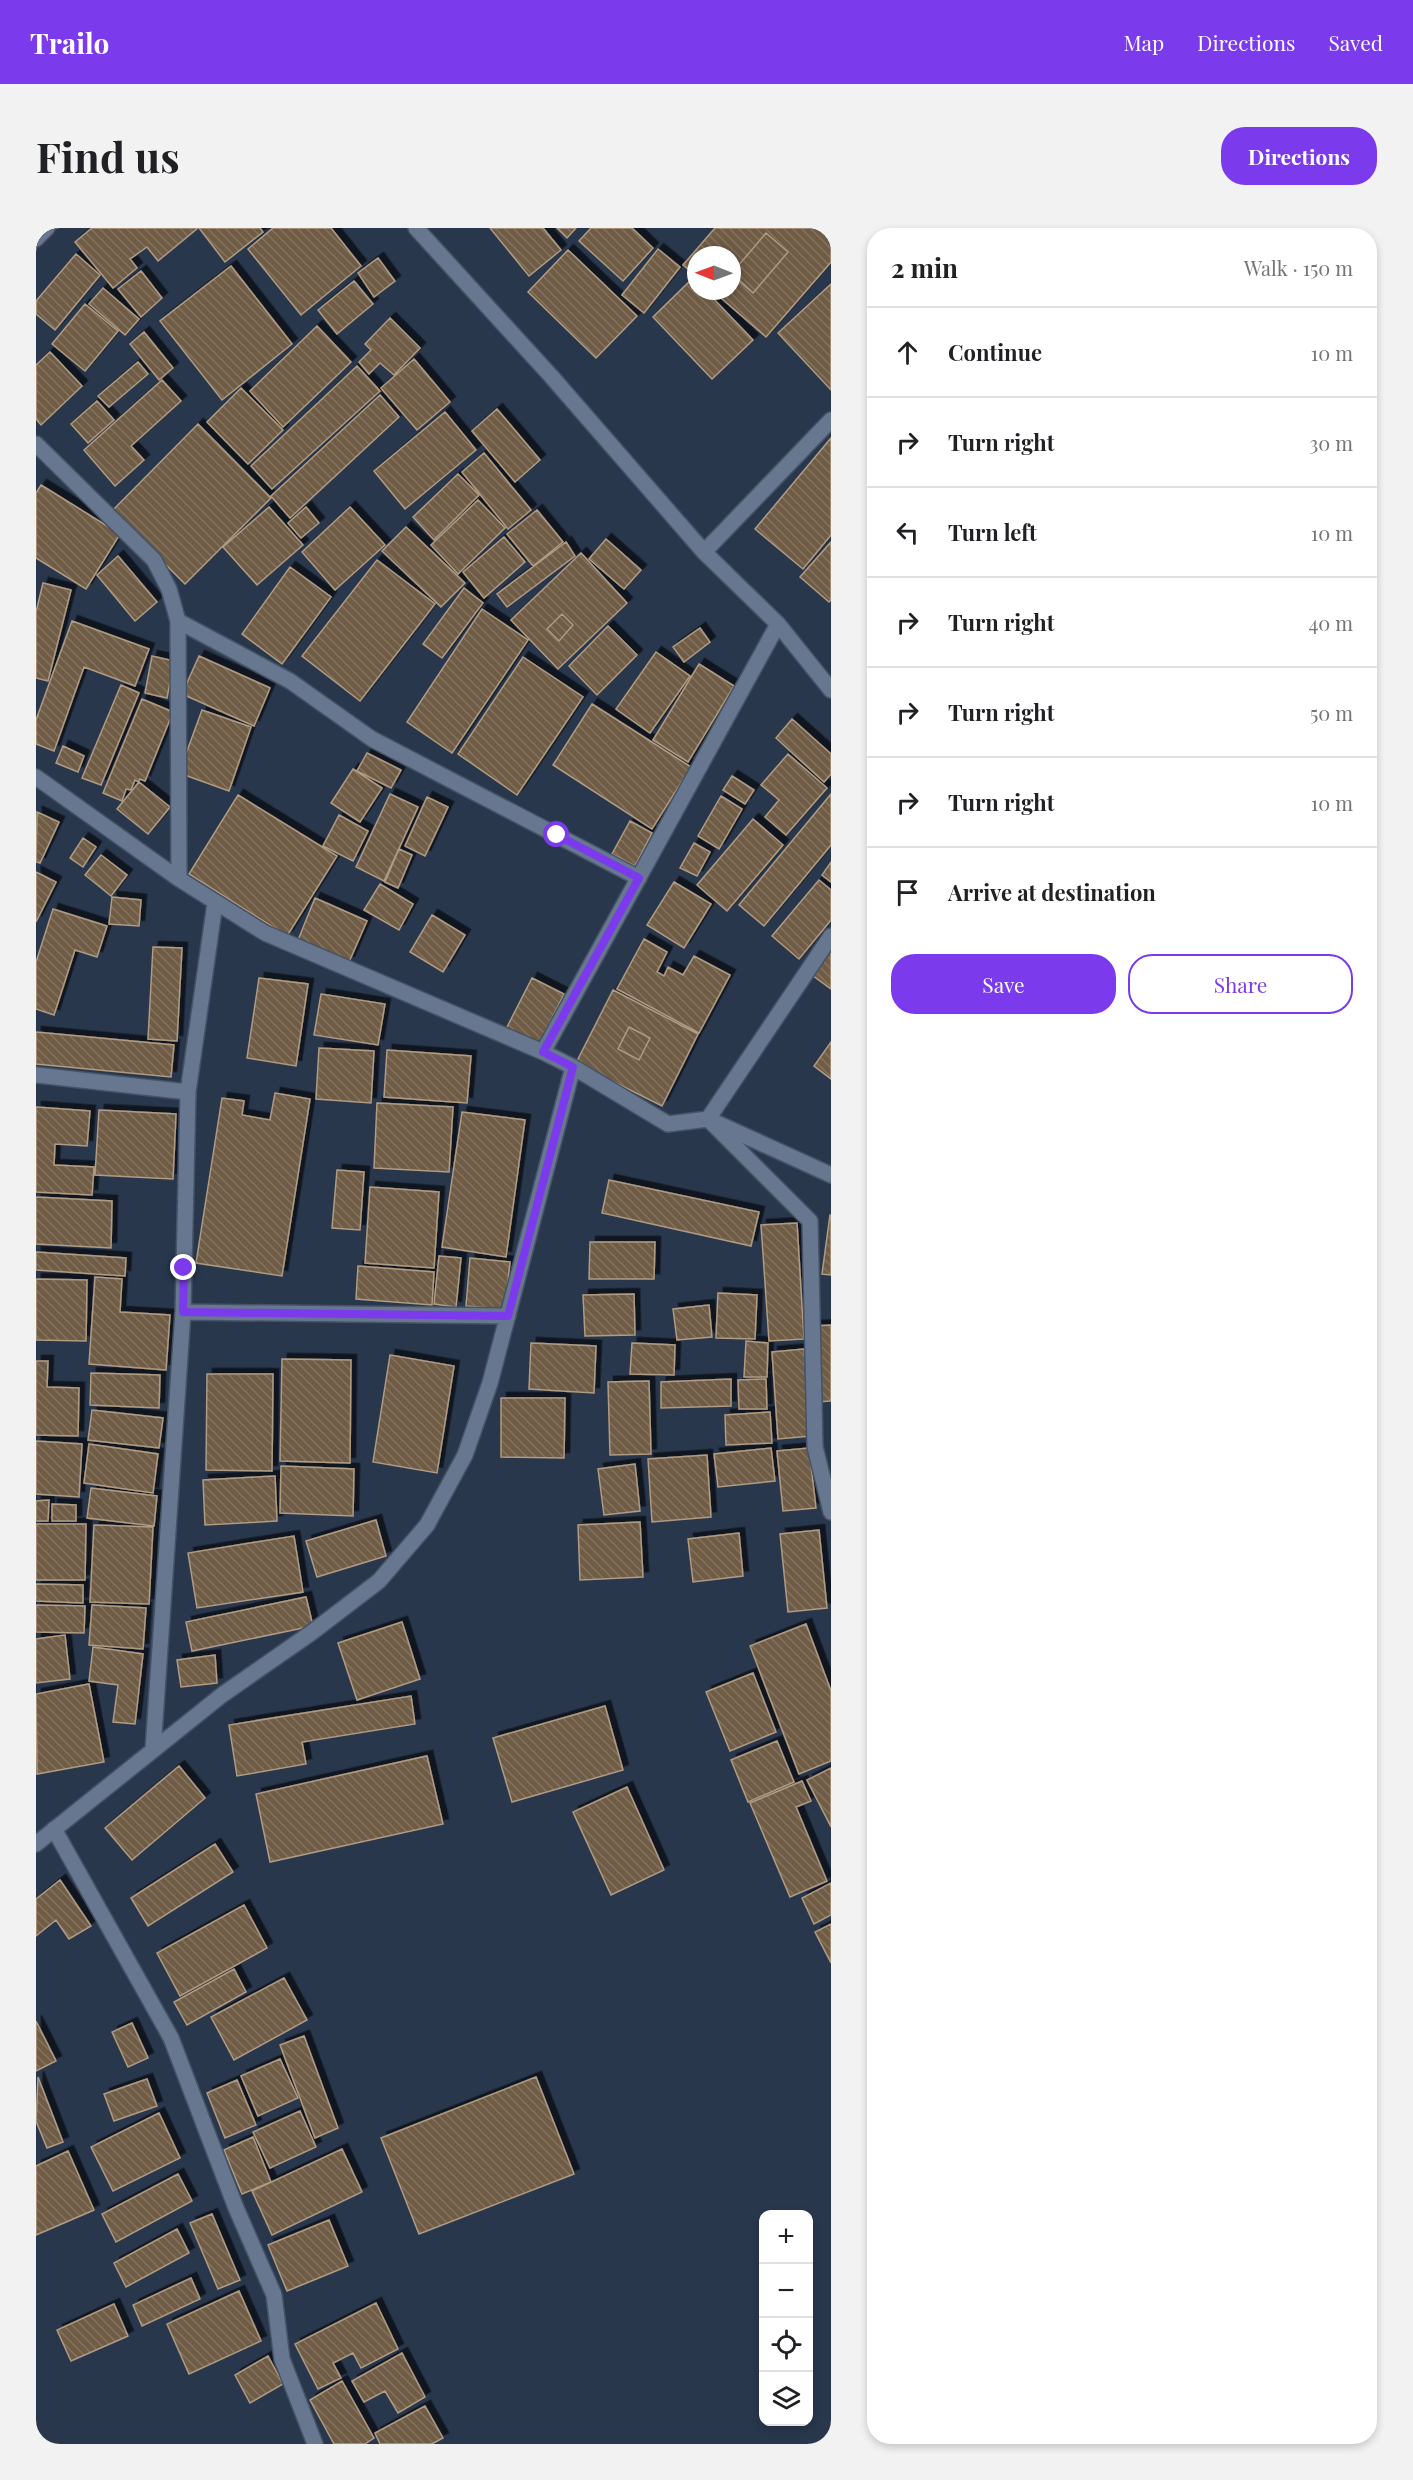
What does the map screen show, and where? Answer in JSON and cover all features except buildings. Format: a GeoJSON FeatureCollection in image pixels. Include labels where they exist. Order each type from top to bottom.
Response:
{"type":"FeatureCollection","features":[{"type":"Feature","properties":{"kind":"street"},"geometry":{"type":"LineString","coordinates":[[36,239],[47,228]]}},
{"type":"Feature","properties":{"kind":"street"},"geometry":{"type":"LineString","coordinates":[[416,228],[551,376],[704,552],[778,624],[831,690]]}},
{"type":"Feature","properties":{"kind":"street"},"geometry":{"type":"LineString","coordinates":[[704,552],[831,420]]}},
{"type":"Feature","properties":{"kind":"street"},"geometry":{"type":"LineString","coordinates":[[36,444],[154,560],[169,589],[178,621],[179,879]]}},
{"type":"Feature","properties":{"kind":"street"},"geometry":{"type":"LineString","coordinates":[[178,621],[290,681],[372,739],[639,878]]}},
{"type":"Feature","properties":{"kind":"street"},"geometry":{"type":"LineString","coordinates":[[543,1052],[778,624]]}},
{"type":"Feature","properties":{"kind":"street"},"geometry":{"type":"LineString","coordinates":[[36,777],[179,879],[265,933],[543,1052],[573,1067],[668,1124],[708,1119],[831,1175]]}},
{"type":"Feature","properties":{"kind":"street"},"geometry":{"type":"LineString","coordinates":[[153,1750],[183,1312],[188,1092],[215,903]]}},
{"type":"Feature","properties":{"kind":"street"},"geometry":{"type":"LineString","coordinates":[[708,1119],[831,936]]}},
{"type":"Feature","properties":{"kind":"street"},"geometry":{"type":"LineString","coordinates":[[36,1844],[222,1695],[311,1633],[379,1581],[427,1525],[465,1455],[489,1383],[573,1067]]}},
{"type":"Feature","properties":{"kind":"street"},"geometry":{"type":"LineString","coordinates":[[36,1075],[188,1092]]}},
{"type":"Feature","properties":{"kind":"street"},"geometry":{"type":"LineString","coordinates":[[708,1119],[810,1221],[816,1447],[831,1512]]}},
{"type":"Feature","properties":{"kind":"street"},"geometry":{"type":"LineString","coordinates":[[183,1312],[508,1316]]}},
{"type":"Feature","properties":{"kind":"street"},"geometry":{"type":"LineString","coordinates":[[54,1829],[171,2038],[236,2208],[274,2295],[282,2359],[315,2444]]}},
{"type":"Feature","properties":{"kind":"route"},"geometry":{"type":"LineString","coordinates":[[184,1268],[183,1312],[508,1316],[573,1067],[543,1052],[639,878],[557,835]]}}]}
